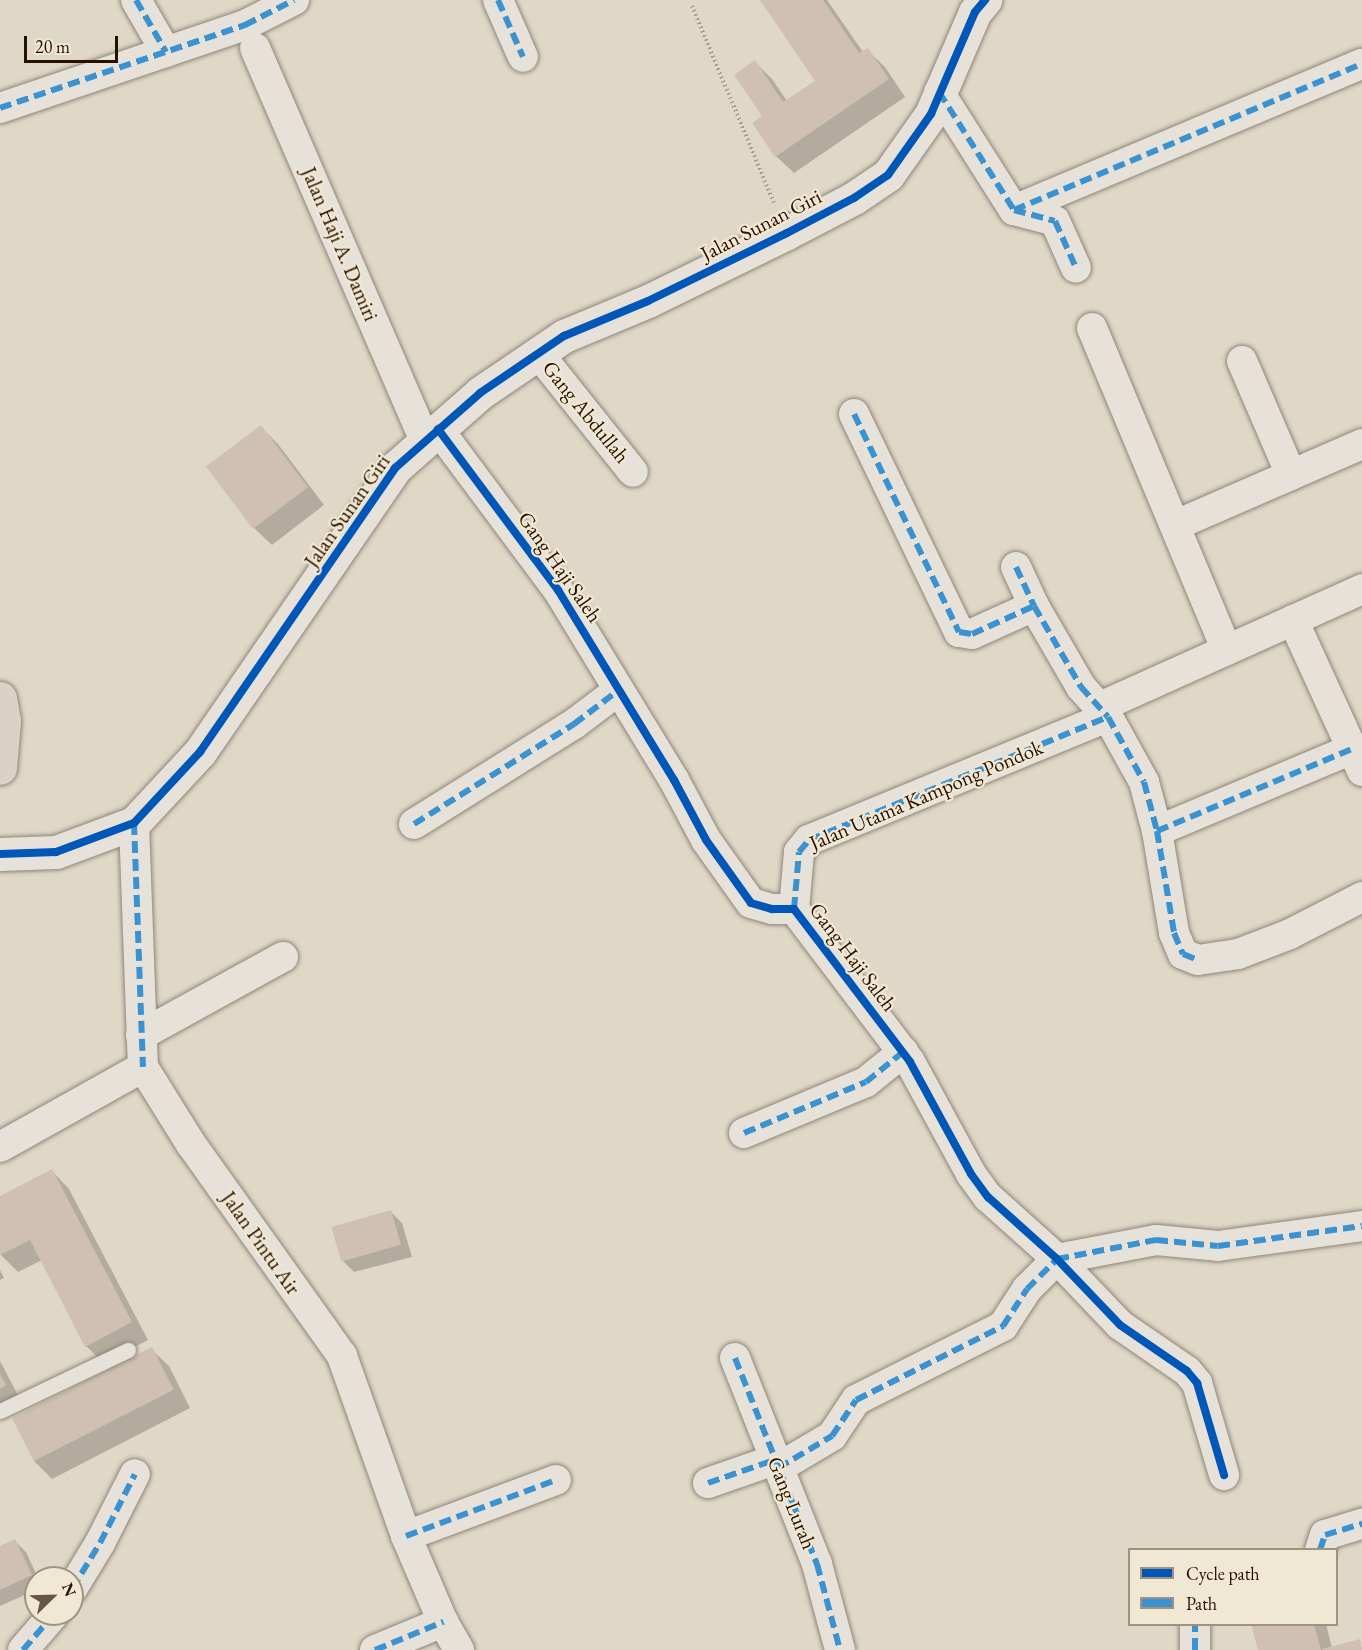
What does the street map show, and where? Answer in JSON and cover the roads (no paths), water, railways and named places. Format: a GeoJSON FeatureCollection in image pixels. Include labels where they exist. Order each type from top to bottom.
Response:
{"type":"FeatureCollection","features":[{"type":"Feature","properties":{"kind":"main road"},"geometry":{"type":"LineString","coordinates":[[0,698],[4,721],[0,768]]}},
{"type":"Feature","properties":{"kind":"street"},"geometry":{"type":"LineString","coordinates":[[136,0],[166,52]]}},
{"type":"Feature","properties":{"kind":"street"},"geometry":{"type":"LineString","coordinates":[[0,108],[245,24],[294,0]]}},
{"type":"Feature","properties":{"kind":"street"},"geometry":{"type":"LineString","coordinates":[[498,0],[523,57]]}},
{"type":"Feature","properties":{"kind":"street","name":"Jalan Sunan Giri"},"geometry":{"type":"LineString","coordinates":[[0,854],[56,852],[134,824],[200,752],[396,468],[480,393],[564,336],[648,302],[787,233],[854,198],[888,175],[931,114],[975,12],[985,0]]}},
{"type":"Feature","properties":{"kind":"street","name":"Jalan Haji A. Damiri"},"geometry":{"type":"LineString","coordinates":[[255,48],[432,435]]}},
{"type":"Feature","properties":{"kind":"street"},"geometry":{"type":"LineString","coordinates":[[1014,210],[1362,64]]}},
{"type":"Feature","properties":{"kind":"street"},"geometry":{"type":"LineString","coordinates":[[939,92],[1014,210],[1055,221],[1076,268]]}},
{"type":"Feature","properties":{"kind":"street"},"geometry":{"type":"LineString","coordinates":[[1092,328],[1227,650]]}},
{"type":"Feature","properties":{"kind":"street","name":"Gang Abdullah"},"geometry":{"type":"LineString","coordinates":[[538,353],[633,472]]}},
{"type":"Feature","properties":{"kind":"street"},"geometry":{"type":"LineString","coordinates":[[1242,361],[1291,475]]}},
{"type":"Feature","properties":{"kind":"street"},"geometry":{"type":"LineString","coordinates":[[854,414],[959,632],[972,634],[1034,606]]}},
{"type":"Feature","properties":{"kind":"street","name":"Gang Haji Saleh"},"geometry":{"type":"LineString","coordinates":[[432,435],[558,590],[674,780],[706,840],[751,903],[772,909],[794,909],[903,1052],[971,1174],[988,1197],[1057,1259],[1120,1325],[1187,1371],[1197,1383],[1224,1475]]}},
{"type":"Feature","properties":{"kind":"street"},"geometry":{"type":"LineString","coordinates":[[1176,525],[1362,444]]}},
{"type":"Feature","properties":{"kind":"street"},"geometry":{"type":"LineString","coordinates":[[1016,567],[1034,606],[1082,687],[1104,712],[1144,782],[1157,831],[1174,933],[1183,954],[1198,960],[1238,954],[1290,934],[1362,897]]}},
{"type":"Feature","properties":{"kind":"street","name":"Jalan Utama Kampong Pondok"},"geometry":{"type":"LineString","coordinates":[[794,909],[799,852],[809,840],[1104,712],[1227,650],[1362,589]]}},
{"type":"Feature","properties":{"kind":"street"},"geometry":{"type":"LineString","coordinates":[[1157,831],[1357,760],[1293,620]]}},
{"type":"Feature","properties":{"kind":"street"},"geometry":{"type":"LineString","coordinates":[[414,824],[574,724],[620,690]]}},
{"type":"Feature","properties":{"kind":"street","name":"Jalan Pintu Air"},"geometry":{"type":"LineString","coordinates":[[134,824],[143,1067],[191,1144],[342,1356],[406,1536],[443,1622],[459,1650]]}},
{"type":"Feature","properties":{"kind":"street"},"geometry":{"type":"LineString","coordinates":[[141,1035],[283,957]]}},
{"type":"Feature","properties":{"kind":"street"},"geometry":{"type":"LineString","coordinates":[[744,1133],[866,1082],[903,1052]]}},
{"type":"Feature","properties":{"kind":"street"},"geometry":{"type":"LineString","coordinates":[[0,1148],[143,1067]]}},
{"type":"Feature","properties":{"kind":"street"},"geometry":{"type":"LineString","coordinates":[[708,1484],[776,1464],[832,1436],[856,1400],[1003,1326],[1027,1289],[1057,1259],[1156,1240],[1218,1246],[1362,1226]]}},
{"type":"Feature","properties":{"kind":"street","name":"Gang Lurah"},"geometry":{"type":"LineString","coordinates":[[735,1358],[817,1564],[840,1650]]}},
{"type":"Feature","properties":{"kind":"street"},"geometry":{"type":"LineString","coordinates":[[84,1569],[135,1474]]}},
{"type":"Feature","properties":{"kind":"street"},"geometry":{"type":"LineString","coordinates":[[406,1536],[556,1480]]}},
{"type":"Feature","properties":{"kind":"street"},"geometry":{"type":"LineString","coordinates":[[1321,1548],[1325,1535],[1362,1524]]}},
{"type":"Feature","properties":{"kind":"street"},"geometry":{"type":"LineString","coordinates":[[375,1650],[443,1622]]}},
{"type":"Feature","properties":{"kind":"street"},"geometry":{"type":"LineString","coordinates":[[23,1650],[44,1626]]}},
{"type":"Feature","properties":{"kind":"street"},"geometry":{"type":"LineString","coordinates":[[1195,1626],[1195,1650]]}},
{"type":"Feature","properties":{"kind":"lane"},"geometry":{"type":"LineString","coordinates":[[0,1411],[128,1350]]}}]}
